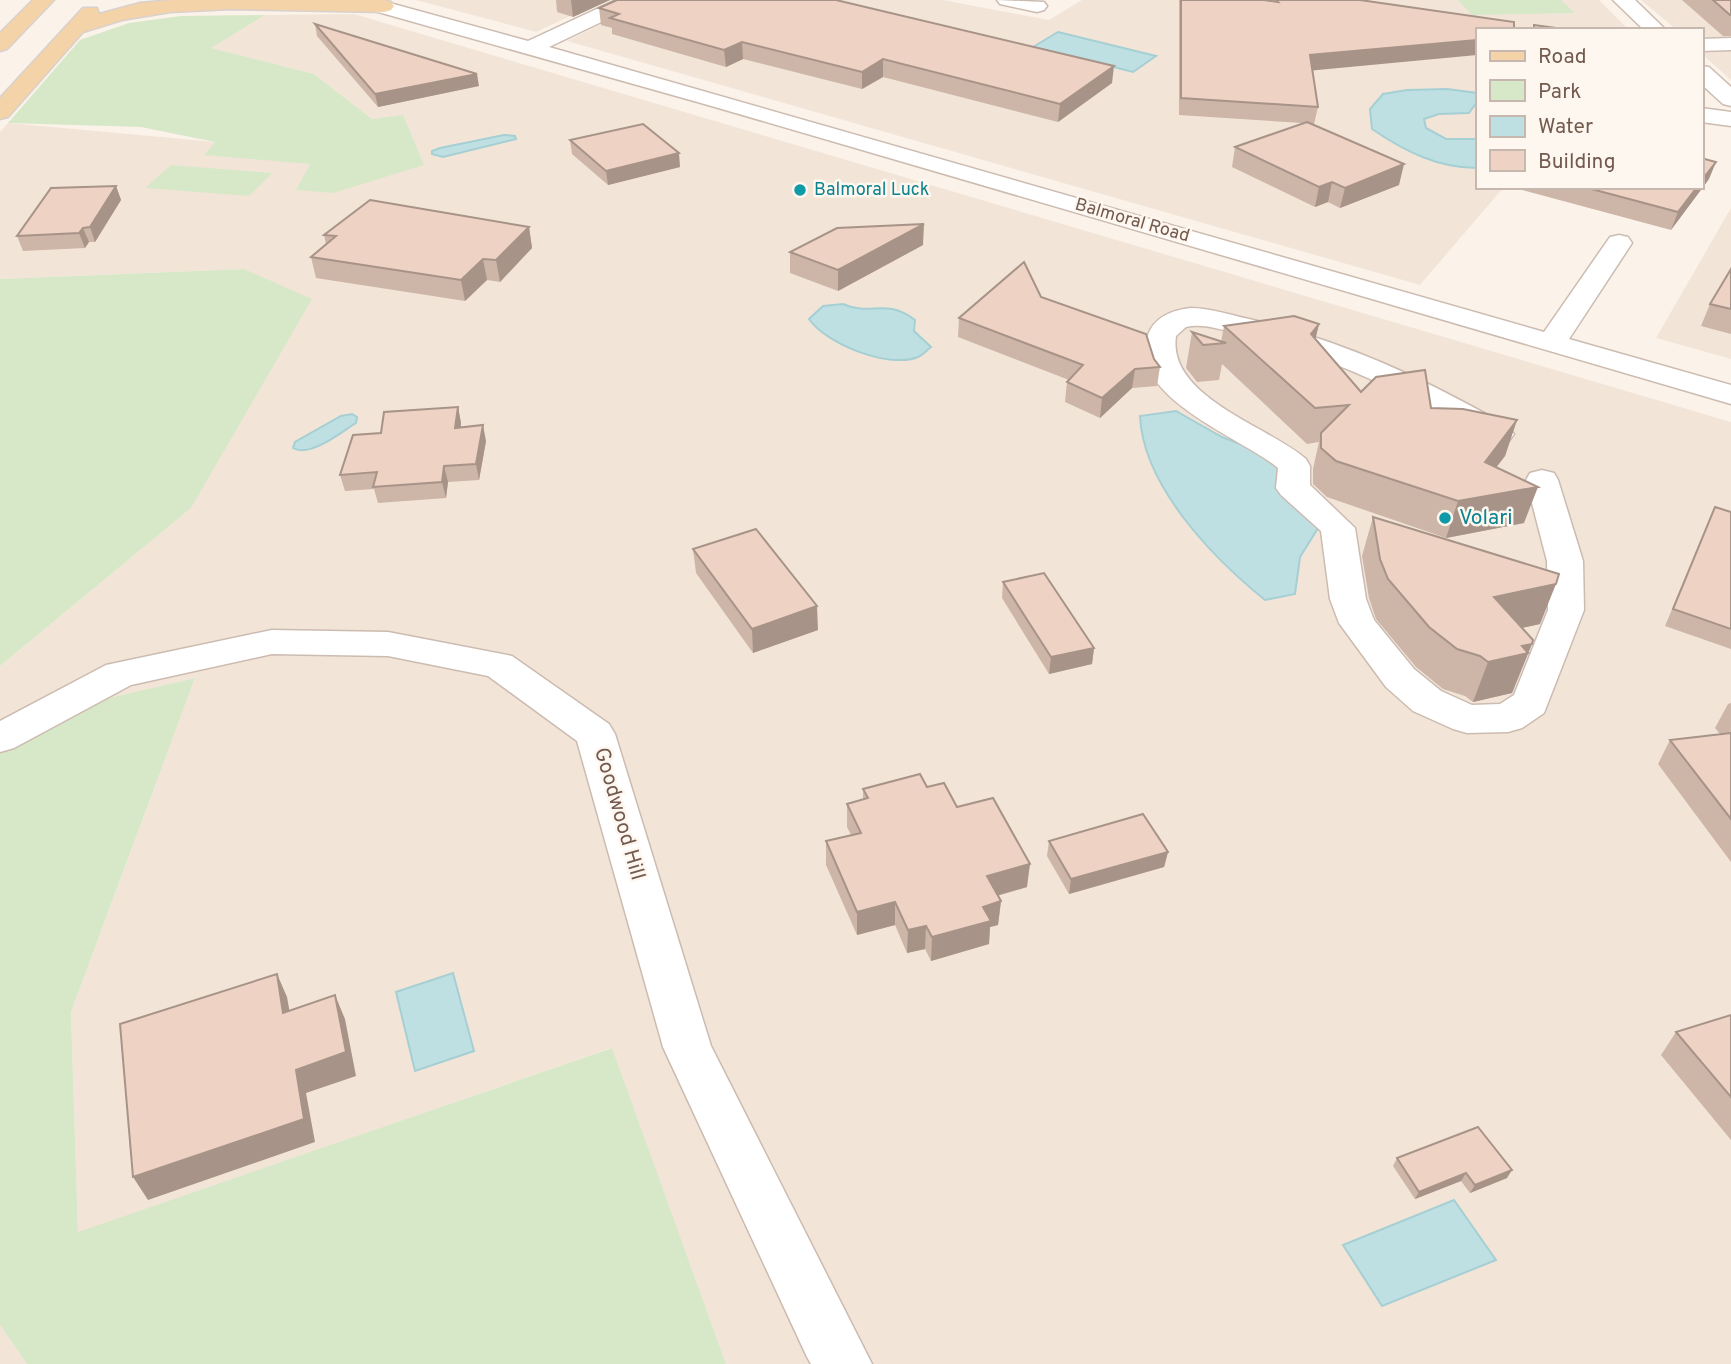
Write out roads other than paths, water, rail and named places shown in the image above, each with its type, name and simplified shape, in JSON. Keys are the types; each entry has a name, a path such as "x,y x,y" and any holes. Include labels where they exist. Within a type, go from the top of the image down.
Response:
{"main road":[{"path":"0,45 44,0"},
{"path":"0,112 101,0"},
{"path":"73,29 142,8 180,4 250,1 384,6"}],"street":[{"name":"Balmoral Road","path":"357,0 533,47 1731,396"},
{"path":"533,47 632,0"},
{"path":"1007,0 1037,6"},
{"path":"1623,0 1654,28"},
{"path":"1703,31 1731,31"},
{"path":"1703,45 1731,44"},
{"path":"1703,74 1731,99"},
{"path":"1703,115 1731,119"},
{"path":"1551,343 1619,243"},
{"path":"1498,434 1445,403 1322,348 1300,341 1189,316 1168,324 1160,338 1158,349 1171,379 1191,397 1286,458 1294,466 1293,488 1338,528 1348,599 1357,623 1400,678 1427,701 1467,719 1508,718 1531,703 1566,610 1565,561 1542,480"},
{"name":"Goodwood Hill","path":"0,738 120,674 272,642 388,645 499,665 595,734 687,1047 827,1337 843,1364"}],"water":[{"path":"1058,32 1156,56 1133,72 1033,47"},
{"path":"1447,89 1476,93 1476,103 1469,113 1439,114 1424,119 1426,128 1446,139 1476,139 1476,168 1449,165 1422,157 1372,129 1370,109 1383,94 1407,90"},
{"path":"504,135 515,136 516,139 443,157 432,154 432,151 440,148"},
{"path":"843,304 862,309 886,308 904,313 915,320 914,331 931,347 920,356 906,360 875,357 829,337 809,319 823,306"},
{"path":"1176,411 1222,437 1281,460 1325,517 1300,557 1295,594 1265,600 1203,542 1167,494 1153,468 1144,442 1140,416"},
{"path":"352,414 357,417 356,423 325,443 308,450 293,448 295,442 341,416"},
{"path":"453,973 474,1051 415,1071 396,992"},
{"path":"1454,1200 1496,1260 1382,1306 1343,1245"}],"place":[{"name":"Balmoral Luck","path":"800,190"},
{"name":"Volari","path":"1445,518"}]}
